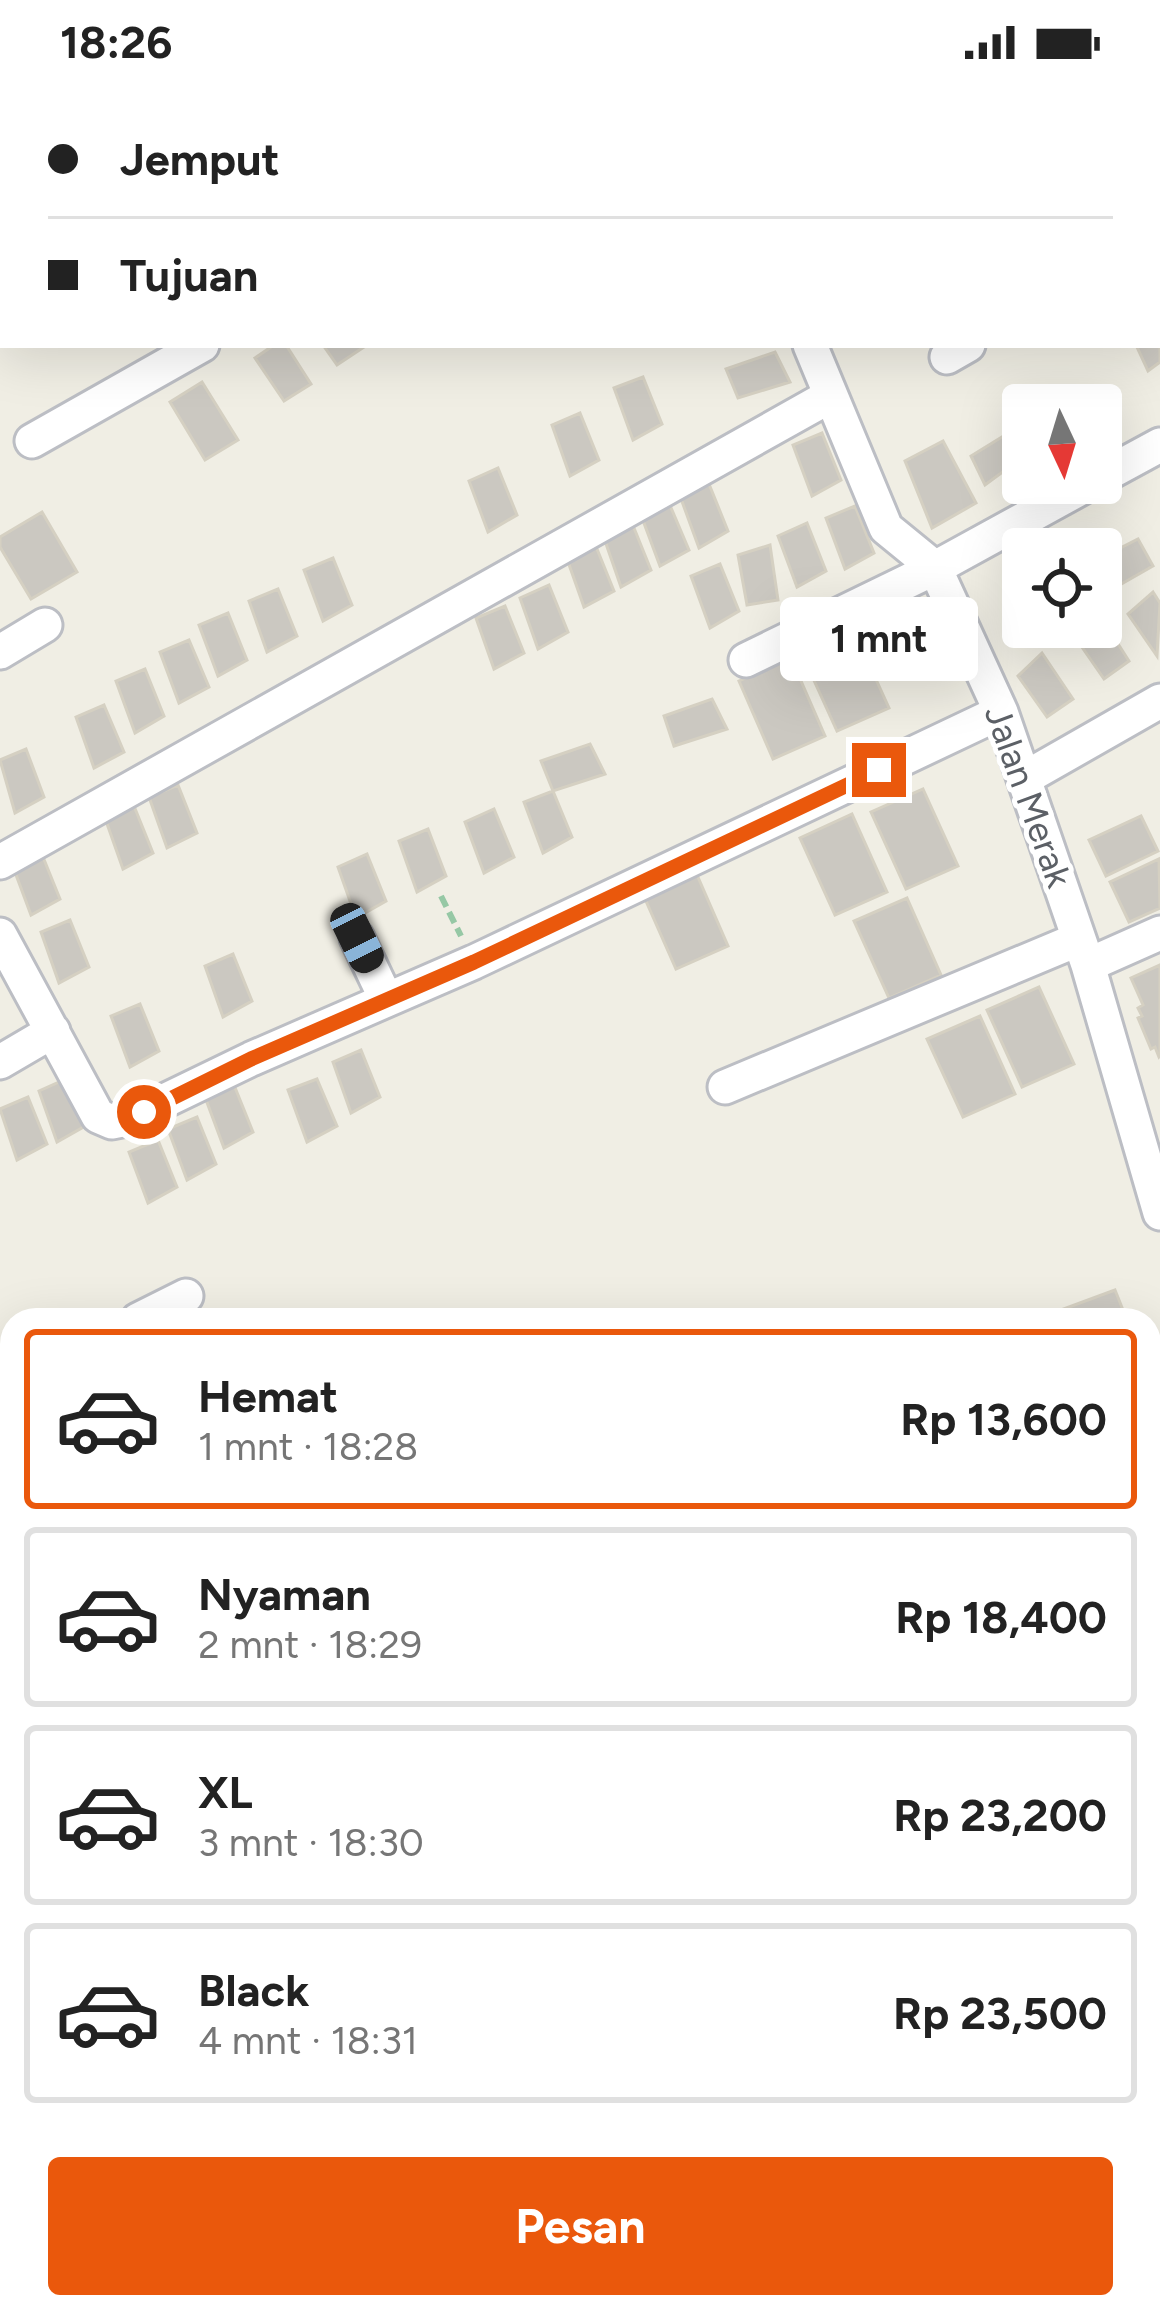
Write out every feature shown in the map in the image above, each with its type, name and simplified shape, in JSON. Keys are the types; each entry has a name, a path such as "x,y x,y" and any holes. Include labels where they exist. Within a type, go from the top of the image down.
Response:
{"street":[{"path":"32,441 197,348"},
{"name":"Jalan Merak","path":"811,348 886,528 934,568 1001,712 1151,1149 1160,1213"},
{"path":"0,862 830,396"},
{"path":"1122,466 1160,445"},
{"path":"746,660 1051,504"},
{"path":"0,652 45,625"},
{"path":"1025,778 1160,700"},
{"path":"0,935 91,1106 98,1116 112,1122 127,1119 474,962 1001,712"},
{"path":"725,1087 1083,952 1160,933"},
{"path":"357,938 386,999"},
{"path":"0,1062 53,1031"},
{"path":"162,1308 186,1296"}],"building":[{"path":"270,348 288,348 311,384 284,401 255,358"},
{"path":"325,348 362,348 337,365"},
{"path":"1137,348 1160,348 1160,362 1148,371"},
{"path":"775,352 790,382 738,398 726,369"},
{"path":"643,377 662,424 633,440 614,388"},
{"path":"202,382 238,440 205,460 170,402"},
{"path":"580,413 599,460 570,476 552,425"},
{"path":"822,433 841,480 812,496 793,445"},
{"path":"1002,437 1002,472 985,485 971,456"},
{"path":"943,441 976,503 932,528 905,461"},
{"path":"498,468 517,515 488,532 469,481"},
{"path":"709,484 728,531 699,548 680,496"},
{"path":"669,503 689,550 660,566 641,515"},
{"path":"855,506 874,553 845,569 826,518"},
{"path":"42,512 77,572 31,599 0,547 0,537"},
{"path":"632,523 651,570 621,587 603,535"},
{"path":"807,523 826,571 797,587 778,536"},
{"path":"1138,539 1153,566 1122,584 1122,547"},
{"path":"595,544 614,591 584,607 566,556"},
{"path":"770,545 778,600 747,605 738,555"},
{"path":"333,558 352,605 323,621 304,570"},
{"path":"720,564 739,611 710,628 691,576"},
{"path":"549,585 568,632 538,649 520,598"},
{"path":"278,589 297,636 267,652 249,601"},
{"path":"1153,592 1160,603 1157,656 1128,614"},
{"path":"505,606 524,653 494,669 476,618"},
{"path":"911,606 940,651 915,670 886,628"},
{"path":"228,613 247,660 218,676 199,625"},
{"path":"854,631 889,708 837,731 802,654"},
{"path":"189,640 209,687 179,703 160,652"},
{"path":"1083,648 1121,648 1129,661 1104,679"},
{"path":"1042,653 1073,699 1047,717 1018,676"},
{"path":"791,658 825,736 773,759 739,681"},
{"path":"145,669 164,716 135,733 116,681"},
{"path":"712,699 727,729 674,746 664,716"},
{"path":"104,705 124,752 94,768 76,717"},
{"path":"590,744 605,774 553,791 541,761"},
{"path":"26,749 44,797 15,813 0,760"},
{"path":"178,785 197,833 167,848 149,797"},
{"path":"923,789 958,866 906,889 871,812"},
{"path":"553,791 572,837 543,853 524,802"},
{"path":"134,806 153,853 123,869 105,818"},
{"path":"494,809 514,857 484,873 465,822"},
{"path":"852,814 887,892 835,915 800,838"},
{"path":"1141,816 1158,851 1106,876 1089,840"},
{"path":"428,829 446,876 417,892 399,841"},
{"path":"41,852 60,899 31,915 12,864"},
{"path":"367,854 386,901 356,918 338,867"},
{"path":"1159,859 1160,908 1129,922 1110,882"},
{"path":"694,868 728,946 676,969 642,892"},
{"path":"907,898 941,975 889,998 854,921"},
{"path":"70,920 89,967 59,983 41,932"},
{"path":"233,954 252,1001 223,1017 205,966"},
{"path":"1160,965 1159,1057 1138,1018 1143,1005 1131,978"},
{"path":"1039,987 1074,1064 1022,1087 987,1010"},
{"path":"140,1004 159,1051 130,1067 111,1016"},
{"path":"980,1016 1015,1094 963,1117 927,1039"},
{"path":"361,1050 380,1097 351,1113 333,1062"},
{"path":"68,1078 87,1125 57,1142 39,1091"},
{"path":"317,1079 337,1126 307,1142 288,1090"},
{"path":"234,1085 253,1132 224,1148 205,1097"},
{"path":"28,1097 47,1144 17,1160 0,1109"},
{"path":"197,1117 216,1164 187,1180 168,1129"},
{"path":"158,1140 177,1187 148,1203 129,1152"},
{"path":"1115,1290 1122,1308 1066,1308"}],"route":[{"path":"144,1112 879,770"}]}
